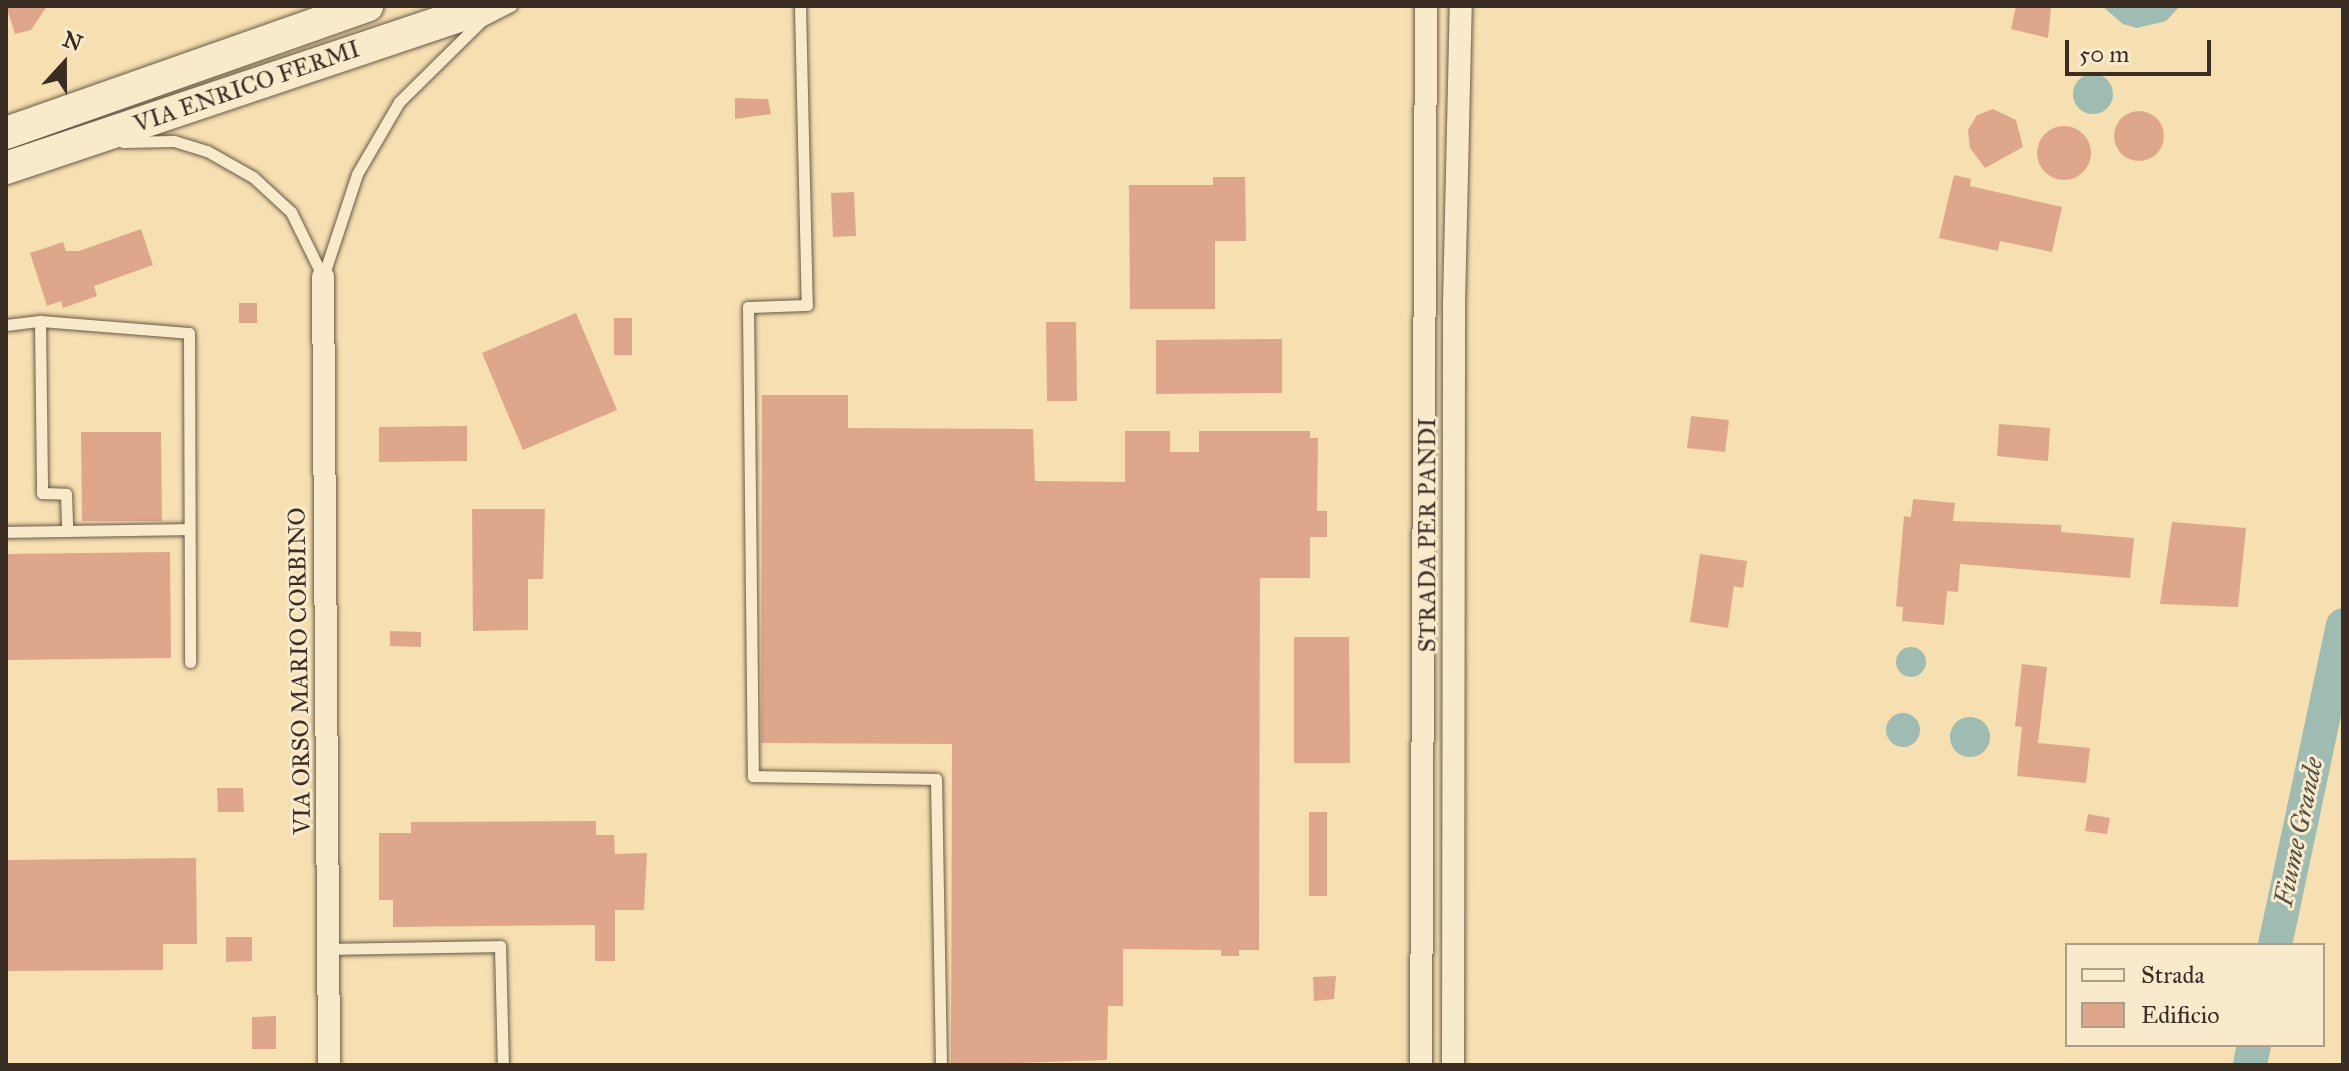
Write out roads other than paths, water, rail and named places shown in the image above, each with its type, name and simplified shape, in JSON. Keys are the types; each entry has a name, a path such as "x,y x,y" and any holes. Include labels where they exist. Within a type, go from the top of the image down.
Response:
{"street":[{"name":"VIA ENRICO FERMI","path":"6,133 367,6"},
{"name":"VIA ENRICO FERMI","path":"6,168 489,6"},
{"name":"STRADA PER PANDI","path":"1421,1065 1426,6"},
{"name":"STRADA PER PANDI","path":"1453,1065 1454,304 1461,6"},
{"name":"VIA ORSO MARIO CORBINO","path":"323,277 329,1065"}],"lane":[{"path":"323,277 357,174 399,102 481,21 511,6"},
{"path":"800,6 807,305 748,307 753,776 936,779 941,1065"},
{"path":"59,150 174,141 207,151 253,177 291,212 323,277"},
{"path":"6,325 40,321 189,333 190,662"},
{"path":"40,321 42,493 66,494 67,530"},
{"path":"6,532 189,529"},
{"path":"328,949 500,946 503,1065"}],"water":[{"path":"2102,6 2180,6 2166,21 2137,28 2123,24"},
{"path":"2093,74 2107,80 2113,94 2107,108 2093,114 2079,108 2073,94 2079,80"},
{"path":"1911,647 1922,651 1926,662 1922,673 1911,677 1900,673 1896,662 1900,651"},
{"path":"1903,713 1915,718 1920,730 1915,742 1903,747 1891,742 1886,730 1891,718"},
{"path":"1970,717 1984,723 1990,737 1984,751 1970,757 1956,751 1950,737 1956,723"}],"waterway":[{"name":"Fiume Grande","path":"2275,943 2343,625"},
{"name":"Fiume Grande","path":"2250,1065 2254,1047"}]}
